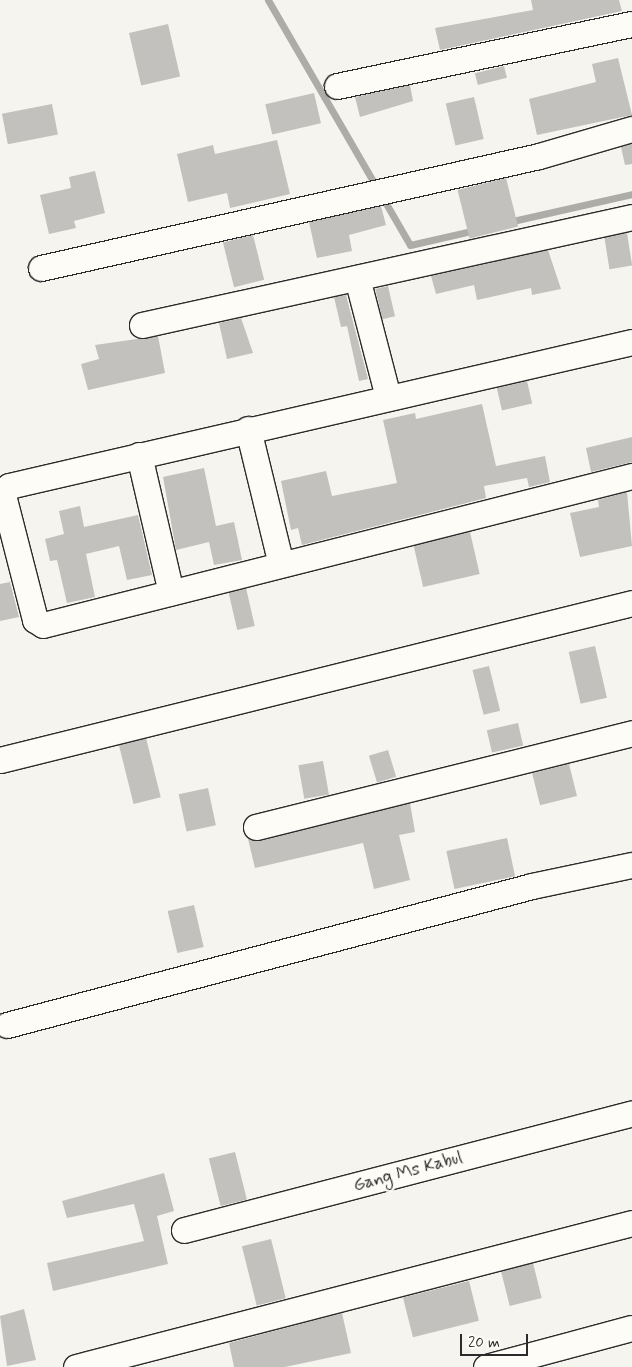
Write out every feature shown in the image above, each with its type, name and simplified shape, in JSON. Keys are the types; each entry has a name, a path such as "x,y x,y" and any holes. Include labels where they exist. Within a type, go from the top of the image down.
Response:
{"street":[{"path":"337,86 632,24"},
{"path":"41,268 539,156 632,129"},
{"path":"142,325 632,217"},
{"path":"357,278 388,397"},
{"path":"632,342 248,428 9,486 3,495 38,623 171,592 632,476"},
{"path":"248,428 281,564"},
{"path":"139,455 171,592"},
{"path":"0,760 632,604"},
{"path":"256,827 632,733"},
{"path":"7,1026 532,886 632,865"},
{"name":"Gang Ms Kabul","path":"184,1230 632,1113"},
{"path":"76,1367 632,1223"},
{"path":"486,1367 632,1328"}],"building":[{"path":"531,0 619,0 622,11 440,50 435,28 533,10"},
{"path":"168,24 180,77 141,86 129,33"},
{"path":"618,58 632,115 537,135 529,99 596,82 592,64"},
{"path":"504,66 507,78 478,85 475,73"},
{"path":"410,85 413,101 360,117 355,97"},
{"path":"314,93 321,123 272,134 265,104"},
{"path":"474,97 484,139 455,145 446,104"},
{"path":"52,104 58,134 8,144 2,114"},
{"path":"277,140 290,194 230,208 227,193 188,202 177,154 213,145 215,154"},
{"path":"632,144 632,164 625,165 621,147"},
{"path":"95,171 105,213 74,221 76,228 49,234 40,195 71,188 69,177"},
{"path":"506,178 518,227 470,239 457,190"},
{"path":"381,206 386,225 349,235 352,251 317,258 309,222"},
{"path":"627,233 632,266 609,269 604,237"},
{"path":"253,235 264,280 234,287 223,242"},
{"path":"548,250 561,289 532,295 531,288 477,300 474,285 436,294 431,276"},
{"path":"388,286 395,316 382,319 375,289"},
{"path":"346,295 368,379 359,381 347,326 341,327 334,297"},
{"path":"241,318 253,353 227,359 219,323"},
{"path":"158,336 165,373 88,390 81,364 99,359 95,345"},
{"path":"527,381 532,403 502,410 497,388"},
{"path":"482,404 496,466 545,456 550,482 529,487 527,478 484,486 486,498 302,545 298,528 291,530 281,481 326,471 332,496 397,483 383,420 415,413 416,419"},
{"path":"632,437 632,462 591,472 586,448"},
{"path":"204,468 216,526 234,522 242,560 214,565 209,542 176,550 163,477"},
{"path":"627,492 632,546 580,557 570,513 599,507 598,500"},
{"path":"80,506 84,527 138,515 152,575 127,580 119,546 86,554 95,597 67,603 57,560 50,561 45,539 64,534 59,511"},
{"path":"470,532 480,574 423,587 413,545"},
{"path":"10,582 19,617 0,621 0,584"},
{"path":"246,588 255,626 237,630 228,592"},
{"path":"595,646 607,698 581,704 569,652"},
{"path":"489,666 500,711 484,715 473,670"},
{"path":"518,723 523,745 492,753 487,730"},
{"path":"146,738 161,797 134,804 119,745"},
{"path":"388,750 396,777 377,783 369,756"},
{"path":"323,761 329,794 304,799 298,765"},
{"path":"569,764 577,796 540,805 532,773"},
{"path":"208,788 216,825 187,831 179,794"},
{"path":"410,803 415,832 399,835 410,880 374,889 363,843 255,868 248,839 259,841"},
{"path":"507,838 515,876 454,889 446,851"},
{"path":"194,905 204,947 177,953 168,911"},
{"path":"235,1152 247,1200 221,1206 209,1159"},
{"path":"164,1173 174,1211 157,1216 168,1264 53,1291 47,1263 144,1241 134,1204 67,1218 62,1201"},
{"path":"271,1239 286,1298 257,1305 242,1246"},
{"path":"533,1263 542,1298 510,1306 501,1271"},
{"path":"469,1281 479,1321 413,1337 403,1297"},
{"path":"24,1309 36,1360 7,1366 0,1316"},
{"path":"342,1313 351,1353 285,1367 234,1367 229,1343"}],"waterway":[{"path":"268,0 410,245 476,230"},
{"path":"508,222 632,194"}]}
